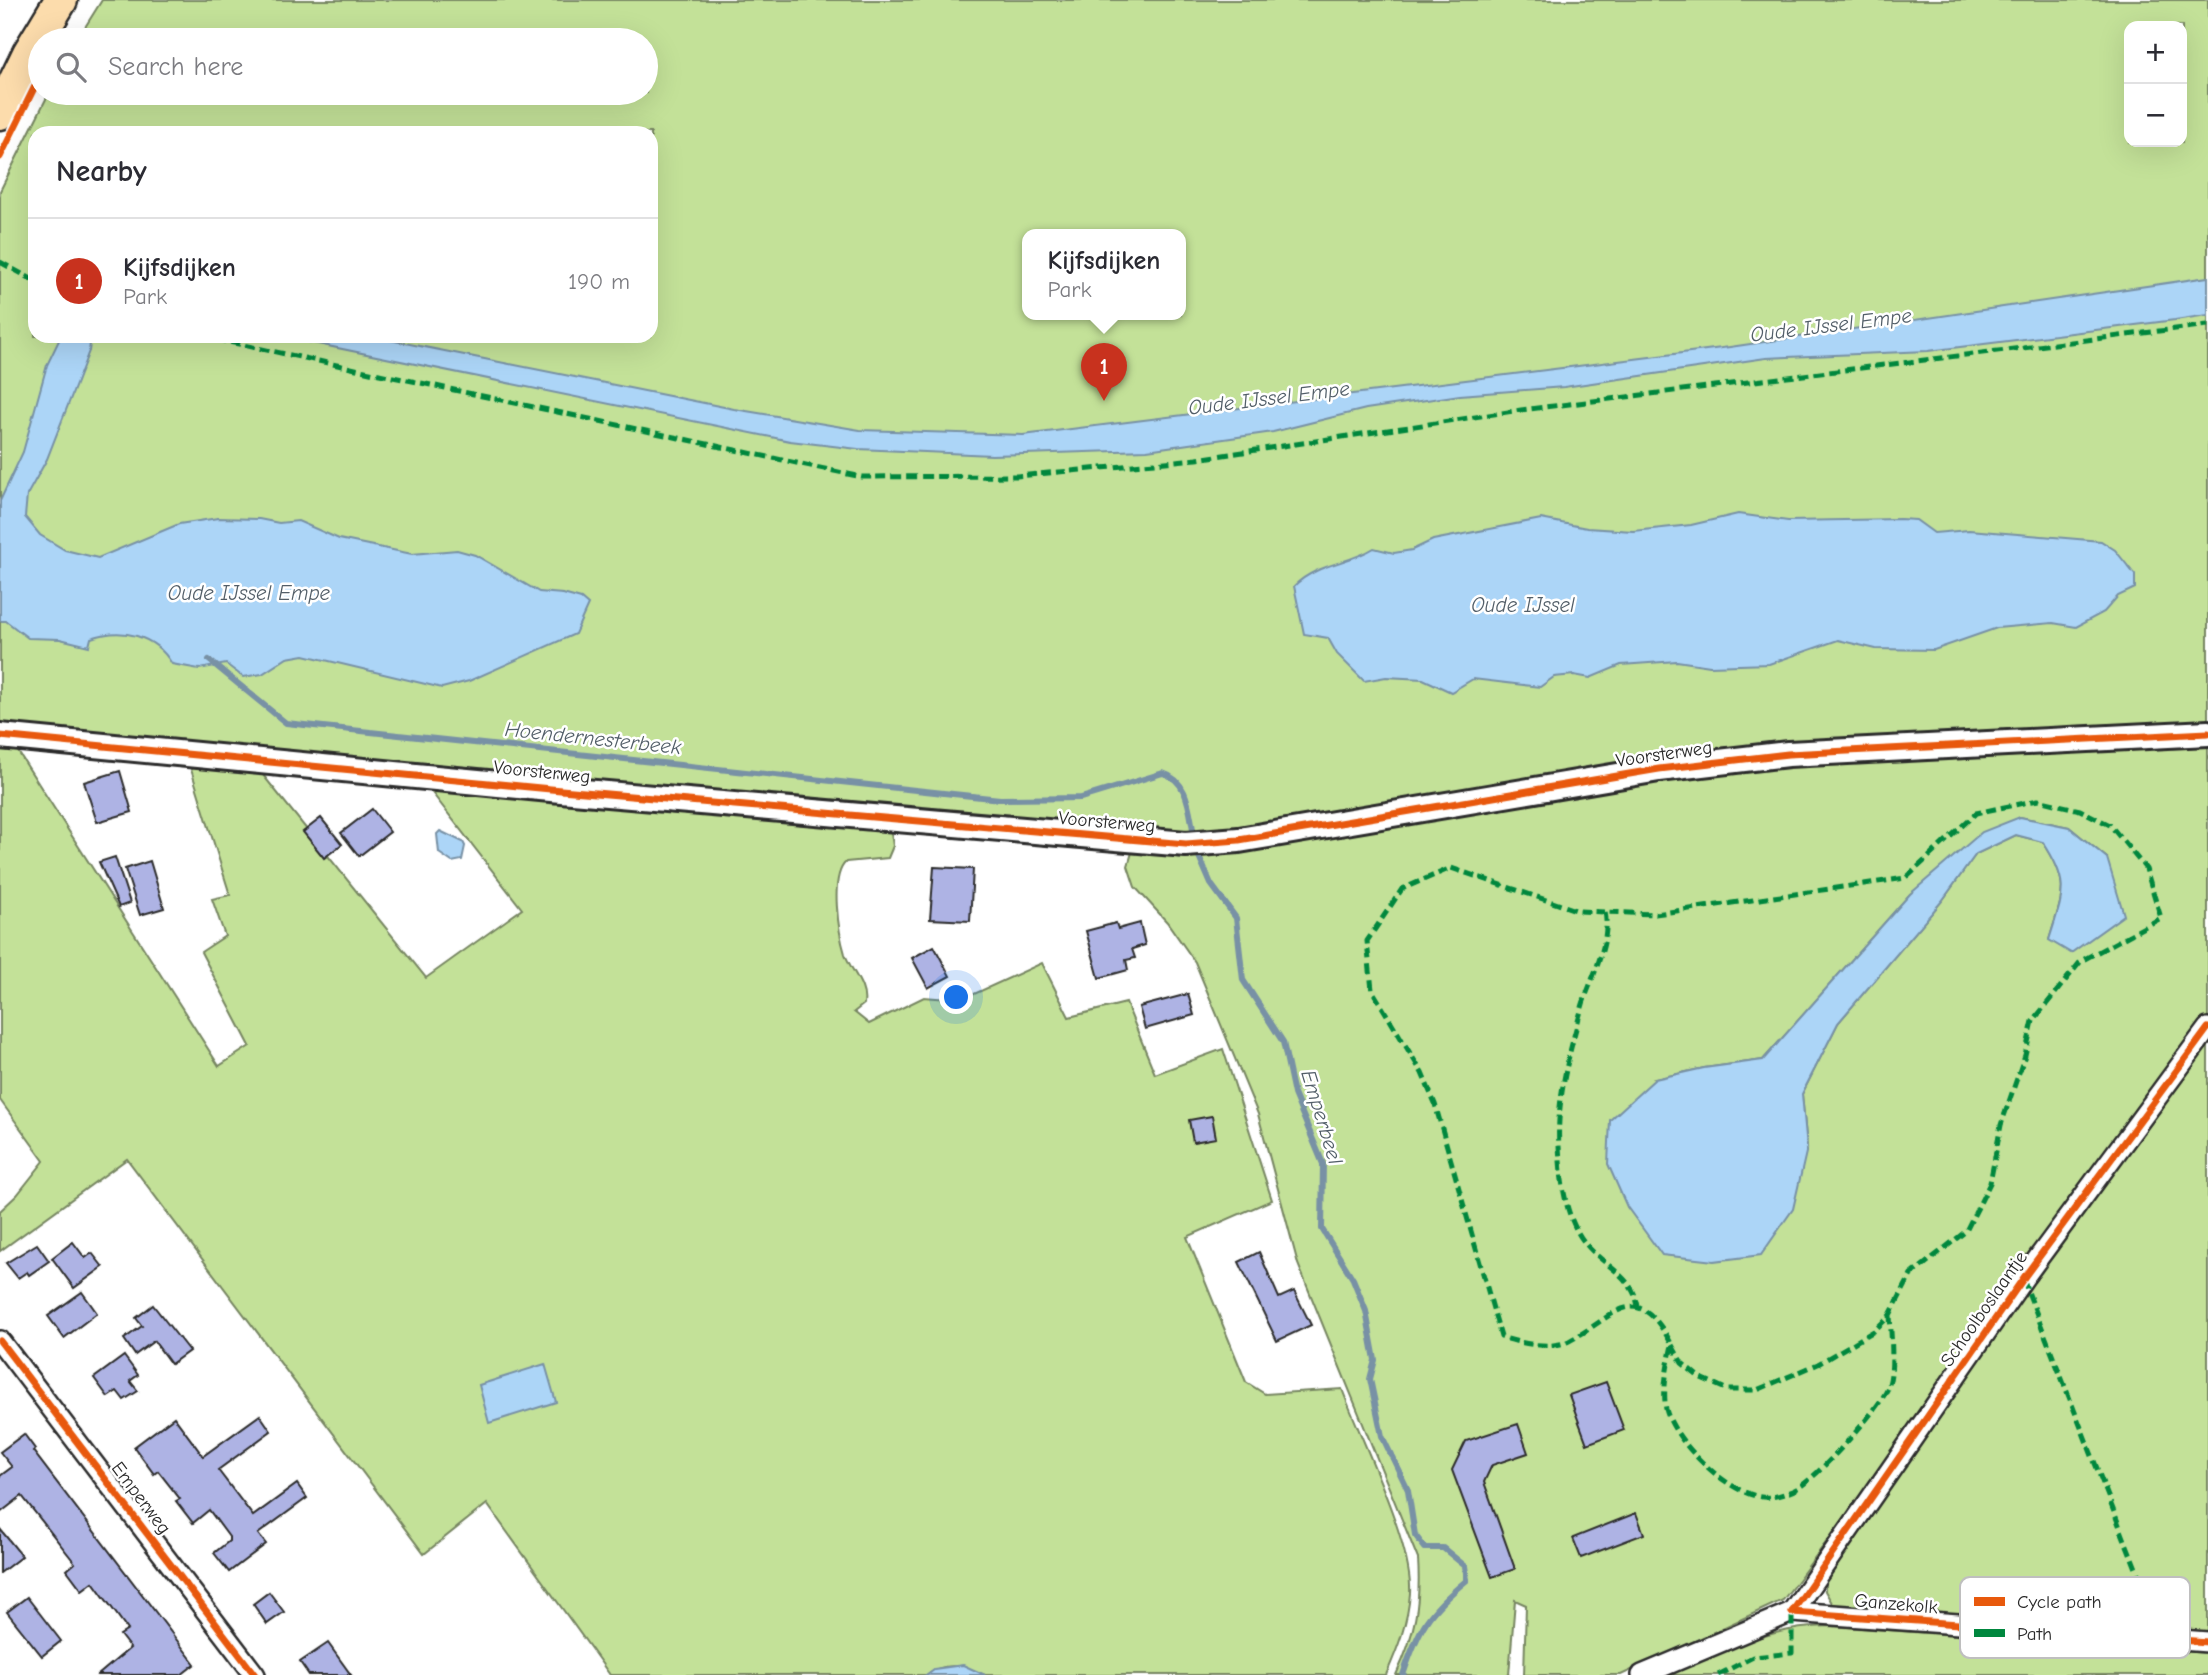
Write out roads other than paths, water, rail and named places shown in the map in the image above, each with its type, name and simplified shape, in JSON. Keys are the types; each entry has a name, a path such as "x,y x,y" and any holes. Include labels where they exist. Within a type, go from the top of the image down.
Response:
{"main road":[{"path":"44,28 61,0"},
{"path":"0,113 28,55"}],"street":[{"name":"Voorsterweg","path":"0,736 561,790 1186,844 1239,840 1659,769 1788,754 1881,747 2208,733"},
{"name":"Schoolboslaantje","path":"1792,1612 2025,1276 2208,1028"},
{"name":"Emperweg","path":"0,1341 255,1675"},
{"name":"Ganzekolk","path":"1642,1675 1792,1612 1960,1624"},
{"name":"Ganzekolk","path":"2190,1641 2208,1642"}],"water":[{"path":"2208,277 2208,315 1928,351 1766,358 1564,387 1460,395 1366,409 1273,432 1147,450 992,455 858,449 790,441 313,343 405,343 734,409 860,430 1023,435 1730,347"},
{"name":"Oude IJssel Empe","path":"58,343 90,343 47,459 27,495 25,517 40,535 65,550 98,558 179,524 218,518 259,519 279,523 298,521 339,539 412,554 457,550 475,555 539,592 581,599 588,605 575,634 469,681 442,688 304,655 287,658 262,674 243,677 226,664 199,669 172,664 157,646 137,636 126,634 114,633 91,638 89,646 60,639 28,638 6,621 0,621 0,501 23,452 47,365"},
{"name":"Oude IJssel","path":"1738,514 1788,521 1916,520 1934,533 1969,530 2101,541 2115,550 2135,575 2135,588 2118,596 2104,612 2076,627 2053,623 1997,628 1934,650 1876,649 1838,640 1769,664 1710,666 1677,661 1621,665 1590,678 1574,675 1554,677 1540,687 1473,679 1451,692 1423,679 1386,677 1364,681 1337,654 1328,638 1304,634 1294,586 1323,568 1374,548 1394,553 1412,550 1433,540 1541,519 1587,528 1633,531 1691,525"},
{"path":"2020,817 2069,827 2107,858 2124,915 2071,953 2049,940 2062,890 2058,869 2043,842 2016,835 1976,854 1942,901 1838,1023 1802,1094 1807,1148 1793,1209 1761,1255 1714,1261 1662,1255 1627,1207 1608,1164 1610,1120 1655,1079 1704,1068 1763,1060 1910,894 1982,832"},
{"path":"440,831 463,842 465,846 462,860 452,862 439,853 437,834"},
{"path":"545,1364 556,1402 489,1423 479,1385"},
{"path":"963,1665 985,1675 926,1675 934,1669"}],"waterway":[{"name":"Hoendernesterbeek","path":"209,660 286,723 1000,799 1081,798 1163,773 1172,777 1183,790 1194,834"},
{"name":"Emperbeel","path":"1198,854 1211,884 1236,918 1243,980 1283,1042 1294,1094 1323,1164 1322,1229 1353,1279 1366,1311 1375,1360 1370,1379 1382,1436 1408,1490 1415,1535 1425,1548 1443,1548 1465,1566 1467,1580 1426,1622 1414,1644 1403,1675"}],"place":[{"name":"Kijfsdijken","path":"1104,401"}]}
